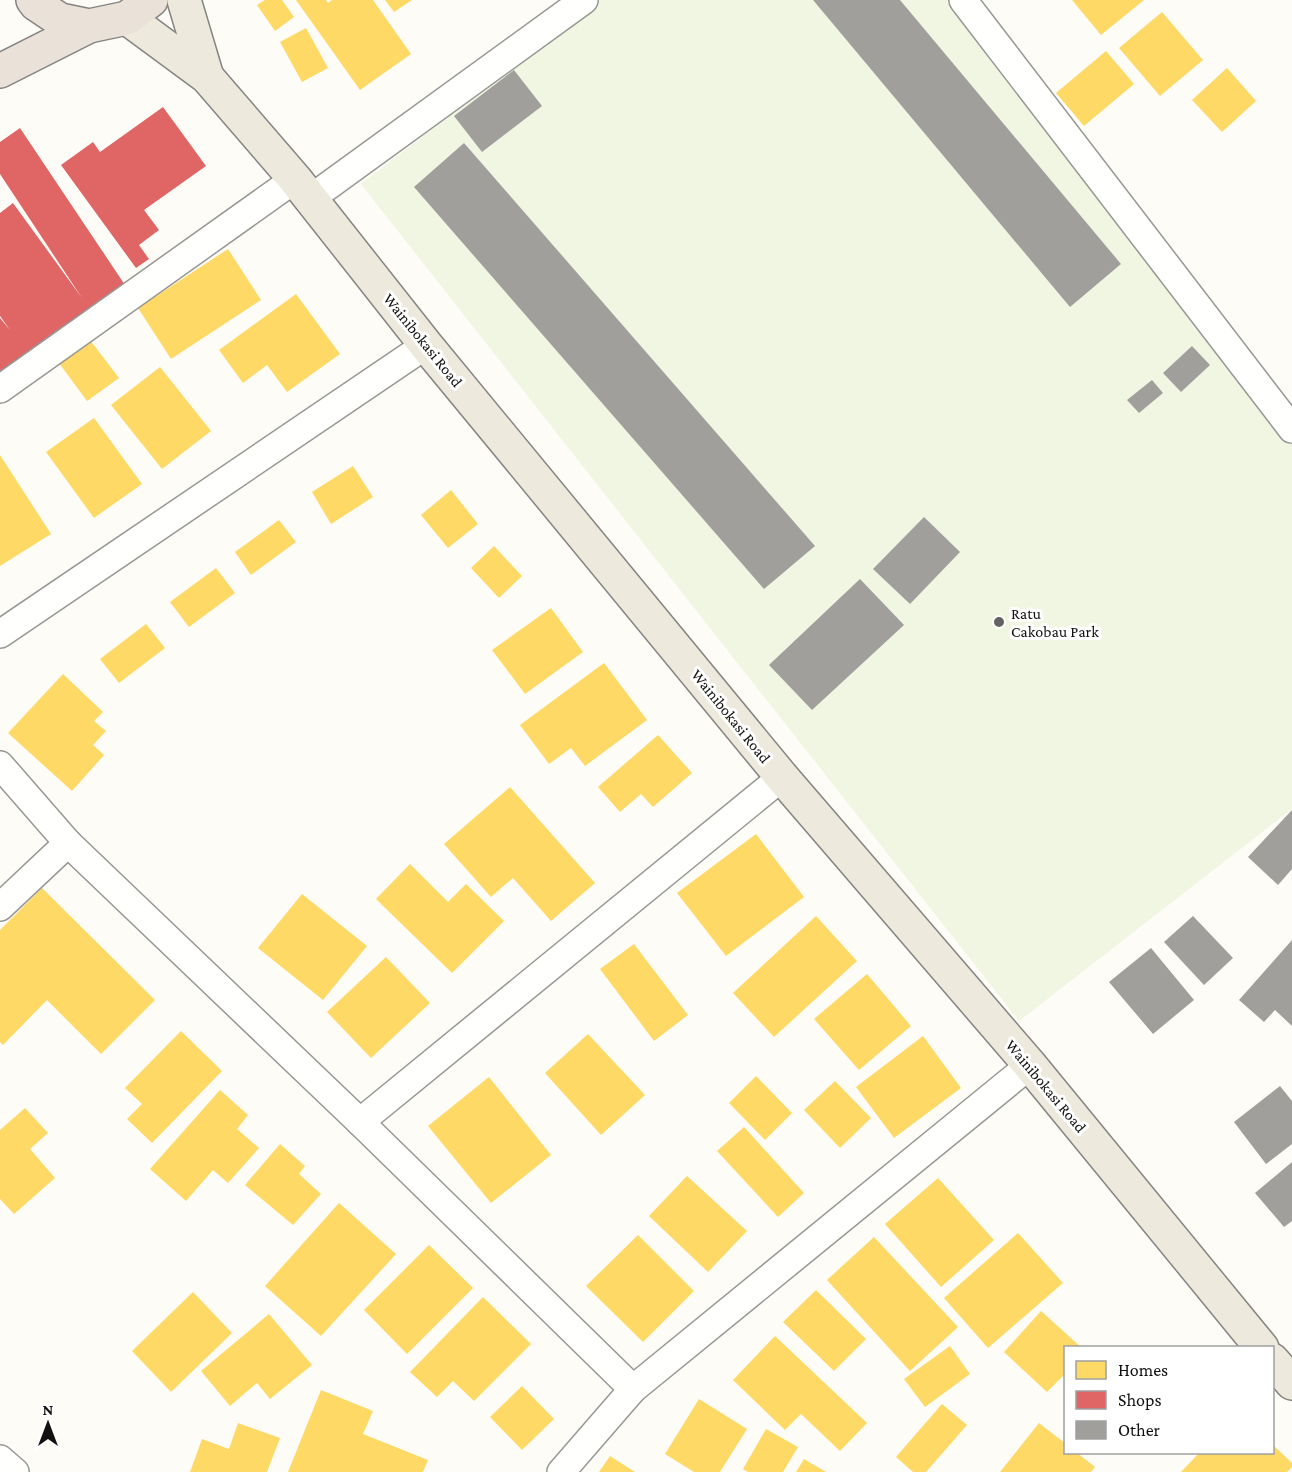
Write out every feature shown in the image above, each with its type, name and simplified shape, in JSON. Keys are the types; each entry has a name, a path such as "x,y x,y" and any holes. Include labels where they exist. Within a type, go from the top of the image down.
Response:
{"highway":[{"path":"33,0 60,20 89,26"},
{"path":"0,71 89,26 139,9"}],"main road":[{"name":"Wainibokasi Road","path":"184,0 207,77"},
{"name":"Wainibokasi Road","path":"139,9 207,77 303,189 426,345 782,777 1030,1065 1261,1346"},
{"path":"1274,1362 1292,1383"}],"street":[{"path":"0,389 584,0"},
{"path":"963,0 1292,429"},
{"path":"0,634 426,345"},
{"path":"0,765 68,843 360,1122 633,1389"},
{"path":"360,1122 782,777"},
{"path":"0,907 68,843"},
{"path":"561,1472 633,1389 1030,1065"},
{"path":"0,1459 15,1472"}],"green space":[{"name":"Ratu Cakobau Park","path":"599,0 950,0 1292,435 1292,809 1019,1021 361,184"}],"building: Homes":[{"path":"265,0 282,0 294,17 275,31 257,5"},
{"path":"296,0 326,0 328,3 332,0 373,0 411,54 360,90"},
{"path":"385,0 412,0 394,12"},
{"path":"1072,0 1144,0 1101,35"},
{"path":"1162,12 1203,60 1160,96 1119,48"},
{"path":"306,28 328,68 302,82 280,42"},
{"path":"1106,51 1134,84 1084,126 1056,93"},
{"path":"1227,68 1256,101 1222,132 1192,100"},
{"path":"228,249 261,300 171,359 138,308"},
{"path":"296,294 340,354 287,392 267,365 243,383 219,350"},
{"path":"90,340 119,378 87,401 59,363"},
{"path":"160,367 211,431 162,469 111,405"},
{"path":"94,418 142,484 94,518 46,452"},
{"path":"0,455 51,534 0,566"},
{"path":"353,466 373,497 331,524 312,492"},
{"path":"451,490 478,524 448,548 421,515"},
{"path":"279,520 296,542 251,575 235,552"},
{"path":"494,546 522,576 499,598 471,568"},
{"path":"216,568 235,593 189,627 170,602"},
{"path":"551,608 583,652 525,694 492,650"},
{"path":"146,624 165,648 119,683 100,659"},
{"path":"604,663 647,720 585,766 571,748 549,764 520,725"},
{"path":"63,674 103,712 94,721 106,731 93,745 104,755 72,791 8,733"},
{"path":"658,735 692,773 653,807 641,794 620,812 598,787"},
{"path":"510,787 595,883 551,921 513,878 491,897 444,844"},
{"path":"756,834 804,897 726,956 677,893"},
{"path":"410,864 448,902 466,884 504,921 452,973 376,899"},
{"path":"42,888 155,1000 101,1054 47,1000 3,1045 0,1042 0,930"},
{"path":"302,894 367,946 323,1000 258,948"},
{"path":"816,916 857,961 774,1037 733,993"},
{"path":"634,944 688,1015 654,1041 600,969"},
{"path":"386,957 430,1003 371,1058 327,1012"},
{"path":"867,974 911,1026 859,1070 814,1019"},
{"path":"181,1031 222,1071 152,1143 127,1119 142,1104 125,1088"},
{"path":"588,1034 645,1095 601,1135 545,1073"},
{"path":"923,1036 961,1088 894,1138 856,1087"},
{"path":"756,1076 792,1113 765,1140 729,1103"},
{"path":"489,1077 551,1155 491,1203 428,1126"},
{"path":"835,1081 871,1118 840,1148 804,1110"},
{"path":"220,1090 248,1115 237,1129 259,1148 228,1183 213,1170 186,1201 150,1169"},
{"path":"25,1108 48,1133 30,1149 55,1178 14,1214 0,1199 0,1130"},
{"path":"744,1127 804,1193 778,1217 717,1151"},
{"path":"280,1144 305,1166 299,1174 321,1194 293,1225 245,1185"},
{"path":"687,1176 747,1231 708,1272 649,1216"},
{"path":"938,1178 994,1240 941,1287 885,1224"},
{"path":"339,1203 396,1254 321,1336 265,1286"},
{"path":"1018,1233 1063,1283 988,1348 944,1298"},
{"path":"638,1235 694,1291 643,1342 586,1286"},
{"path":"874,1237 958,1327 910,1371 827,1280"},
{"path":"429,1245 473,1288 407,1354 364,1310"},
{"path":"816,1290 866,1339 834,1371 783,1322"},
{"path":"193,1292 232,1333 171,1392 132,1351"},
{"path":"483,1297 531,1344 474,1401 453,1381 437,1397 410,1372"},
{"path":"1041,1311 1080,1346 1064,1346 1064,1375 1047,1392 1004,1352"},
{"path":"269,1314 312,1365 270,1399 257,1383 230,1406 201,1371"},
{"path":"775,1336 867,1423 840,1451 801,1414 785,1430 733,1380"},
{"path":"950,1346 970,1374 925,1407 904,1379"},
{"path":"522,1386 554,1419 522,1450 490,1417"},
{"path":"321,1390 373,1411 363,1434 428,1460 423,1472 288,1472"},
{"path":"699,1399 747,1429 720,1472 694,1472 665,1454"},
{"path":"942,1404 967,1425 926,1472 913,1472 896,1457"},
{"path":"238,1423 280,1438 267,1472 190,1472 202,1439 229,1449"},
{"path":"1039,1423 1064,1442 1064,1454 1079,1454 1095,1467 1091,1472 1000,1472"},
{"path":"766,1429 798,1447 783,1472 748,1472 743,1469"},
{"path":"1274,1446 1292,1463 1292,1467 1287,1472 1181,1472 1198,1454 1274,1454"},
{"path":"610,1456 635,1472 599,1472"},
{"path":"804,1459 826,1472 796,1472"}],"building: Shops":[{"path":"163,107 206,166 144,210 159,230 139,245 149,259 136,268 61,165 93,142 100,152"},
{"path":"20,128 127,288 0,377 0,318 10,330 0,316 0,213 13,203 82,298 0,174 0,142"}],"building: Other":[{"path":"813,0 900,0 1121,264 1070,307"},
{"path":"514,70 542,106 482,152 454,116"},
{"path":"464,143 815,546 764,589 414,187"},
{"path":"1192,346 1210,365 1181,392 1163,373"},
{"path":"1152,380 1163,393 1139,413 1127,400"},
{"path":"924,517 960,552 910,604 873,569"},
{"path":"860,579 904,625 812,710 769,665"},
{"path":"1292,810 1292,869 1278,885 1248,857"},
{"path":"1193,916 1233,958 1204,985 1164,942"},
{"path":"1292,940 1292,1026 1275,1010 1264,1022 1239,1000"},
{"path":"1151,948 1194,1000 1153,1034 1109,982"},
{"path":"1280,1086 1292,1101 1292,1144 1266,1164 1234,1122"},
{"path":"1292,1162 1292,1221 1284,1227 1255,1193"}],"place":[{"name":"Ratu Cakobau Park","path":"999,622"}]}
